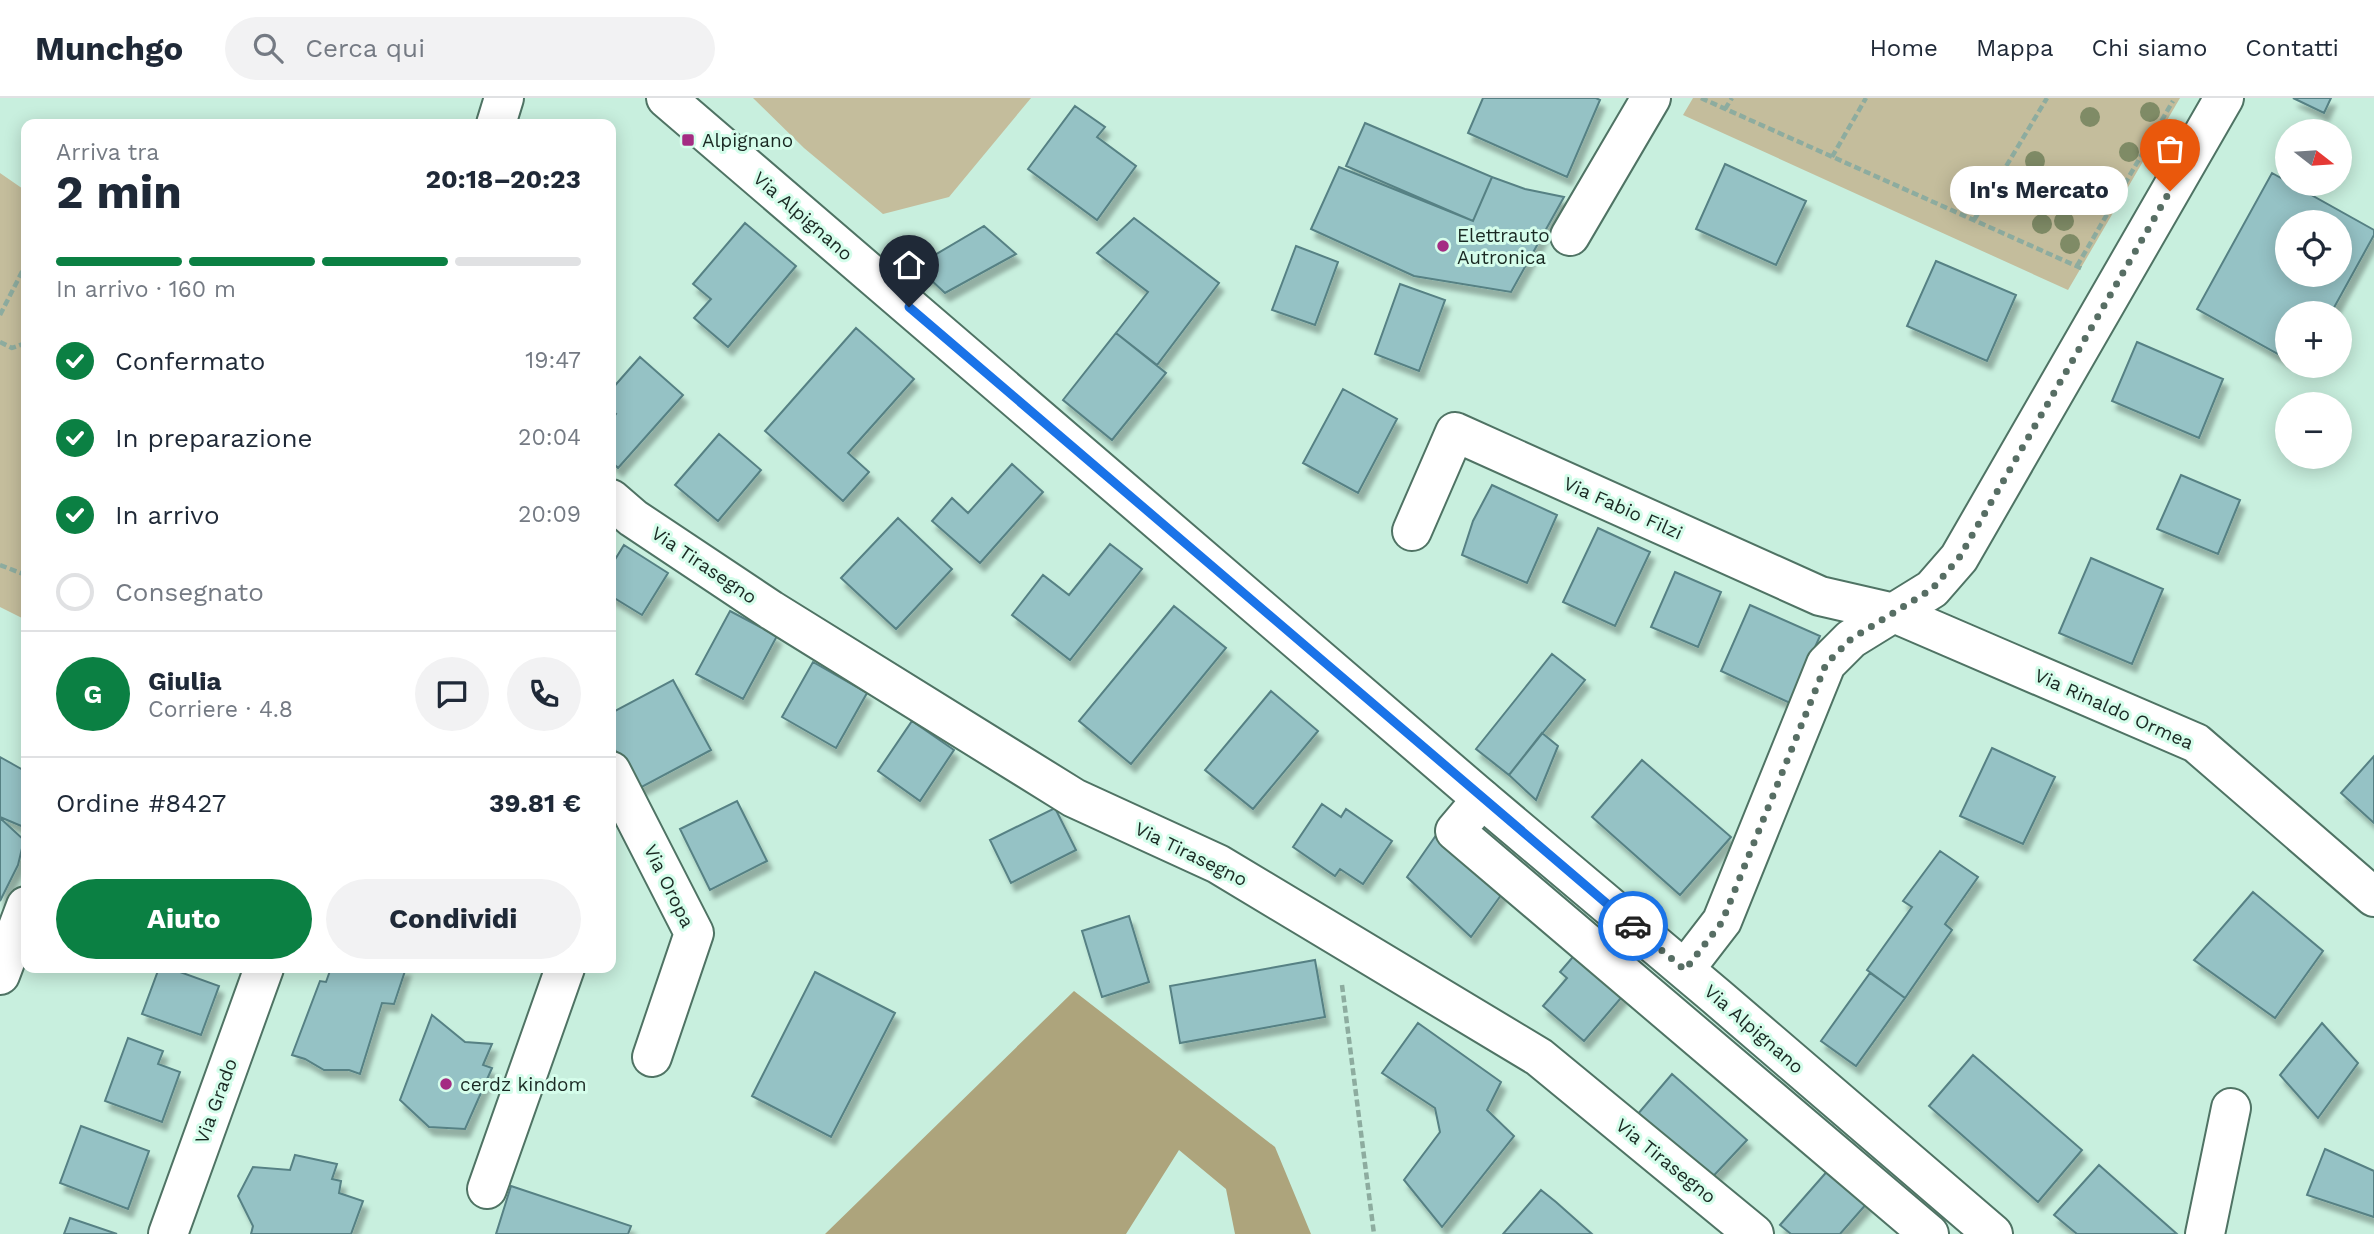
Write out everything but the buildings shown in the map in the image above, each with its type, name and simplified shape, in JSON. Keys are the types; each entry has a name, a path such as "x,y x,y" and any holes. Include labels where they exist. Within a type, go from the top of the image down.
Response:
{"street":[{"path":"498,119 504,98"},
{"name":"Via Alpignano","path":"666,98 1993,1234"},
{"path":"1570,236 1651,98"},
{"path":"1685,970 1722,922 1826,664 1851,639 1932,589 1959,558 2224,98"},
{"name":"Via Fabio Filzi","path":"1412,531 1455,432 1819,596 1894,613"},
{"name":"Via Tirasegno","path":"616,503 633,518 771,610 1074,799 1218,864 1539,1057 1754,1234"},
{"name":"Via Rinaldo Ormea","path":"1894,613 2196,743 2374,897"},
{"name":"Via Oropa","path":"618,784 694,933 652,1057"},
{"path":"1482,799 1455,831 1929,1234"},
{"path":"0,975 21,919"},
{"name":"Via Grado","path":"168,1234 262,973"},
{"path":"487,1189 563,973"},
{"path":"2205,1234 2231,1108"}],"path":[{"path":"1701,98 2116,284"},
{"path":"1726,109 1732,98"},
{"path":"1832,157 1866,98"},
{"path":"1974,220 2047,98"},
{"path":"2077,266 2175,98"},
{"path":"0,315 21,274"},
{"path":"0,342 12,348 21,345"},
{"path":"0,565 21,573"},
{"path":"1335,934 1374,1234"}],"shaded area":[{"path":"753,98 1031,98 949,197 883,214 804,148"},
{"path":"1693,98 2180,98 2068,290 1683,115"},
{"path":"0,173 21,188 21,618 0,607"},
{"path":"1074,991 1275,1147 1311,1234 1235,1234 1226,1189 1179,1150 1126,1234 825,1234"}],"way so far":[{"path":"1633,926 1685,970 1722,922 1826,664 1851,639 1932,589 1959,558 2170,191"}],"place":[{"name":"Alpignano","path":"688,140"},
{"name":"In's Mercato","path":"2170,191"},
{"name":"Elettrauto Autronica","path":"1443,246"},
{"name":"cerdz kindom","path":"446,1084"}],"route":[{"path":"909,307 1633,926"}]}
